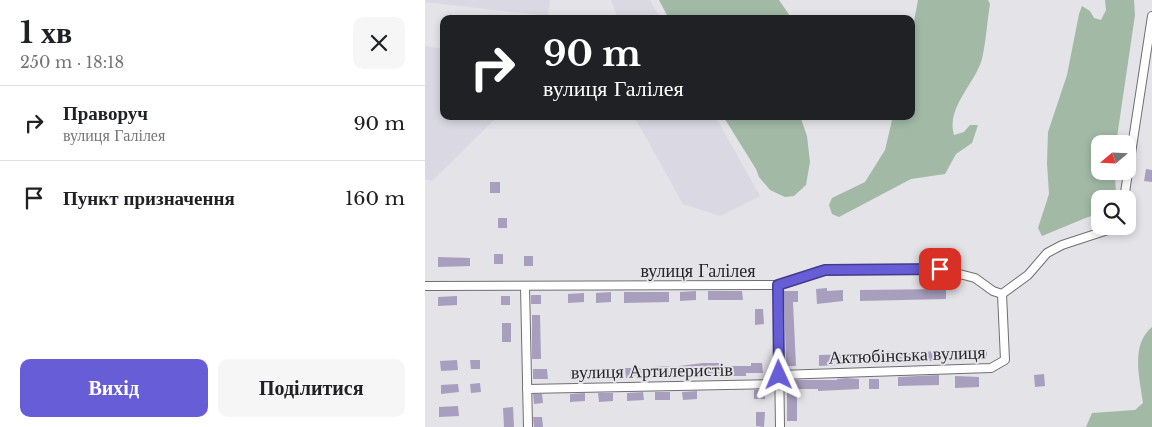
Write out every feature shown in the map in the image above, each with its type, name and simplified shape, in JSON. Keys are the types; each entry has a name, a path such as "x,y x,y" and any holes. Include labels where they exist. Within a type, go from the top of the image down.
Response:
{"street":[{"path":"1125,190 1152,16"},
{"path":"1002,294 1028,275 1047,252 1093,235"},
{"name":"вулиця Галілея","path":"425,286 778,285 825,270 940,269 975,278 993,291 1002,294"},
{"path":"778,285 780,427"},
{"path":"525,286 528,427"},
{"name":"Актюбінська вулиця","path":"779,375 991,368 1005,360 1002,294"},
{"name":"вулиця Артилеристів","path":"527,389 778,384"}],"shaded area":[{"path":"425,0 550,0 548,15 425,2"},
{"path":"611,0 650,0 659,15 617,15"},
{"path":"425,46 440,48 440,120 494,120 432,181 425,179"},
{"path":"636,120 717,120 760,196 720,216 683,204"}],"green space":[{"path":"659,0 779,0 789,15 667,15"},
{"path":"918,0 988,0 990,4 982,59 974,77 957,105 954,115 954,135 964,132 970,125 978,125 972,143 956,154 945,174 911,179 839,217 832,214 829,205 832,198 865,182 885,150 892,120 915,120 915,16"},
{"path":"1105,0 1134,0 1135,15 1117,135 1091,135 1091,180 1115,180 1116,190 1091,190 1091,216 1042,236 1038,228 1049,194 1048,132 1067,75 1079,14 1082,6 1090,11 1094,18 1101,20 1106,10"},
{"path":"725,120 801,120 807,136 810,162 806,185 794,196 785,197 770,190 759,177"},
{"path":"1152,327 1152,427 1086,427 1092,413 1135,410 1143,403 1138,363 1139,353 1145,334"}],"building":[{"path":"1146,169 1152,170 1152,182 1144,181"},
{"path":"490,182 500,182 500,193 490,193"},
{"path":"498,218 507,218 507,228 498,228"},
{"path":"494,254 503,254 503,264 494,264"},
{"path":"524,256 533,256 533,266 524,266"},
{"path":"438,257 470,258 470,266 438,267"},
{"path":"827,288 827,291 843,290 843,301 817,304 816,289"},
{"path":"946,289 946,299 860,301 860,290"},
{"path":"696,291 696,300 680,301 680,292"},
{"path":"708,291 742,291 743,300 708,300"},
{"path":"784,291 798,291 798,302 793,302 796,366 786,366"},
{"path":"611,292 611,302 596,303 596,293"},
{"path":"624,292 669,292 669,302 624,303"},
{"path":"584,293 584,302 568,303 568,294"},
{"path":"531,295 541,295 541,304 531,304"},
{"path":"457,296 457,305 438,306 438,297"},
{"path":"501,296 510,296 510,305 501,305"},
{"path":"755,309 763,309 764,324 755,325"},
{"path":"532,315 540,315 541,359 532,359"},
{"path":"502,323 511,323 511,342 502,342"},
{"path":"978,349 987,349 987,359 978,359"},
{"path":"887,351 909,353 935,351 935,361 859,362 859,364 819,366 819,355 887,353"},
{"path":"959,351 968,351 968,361 959,361"},
{"path":"457,360 458,370 441,371 440,361"},
{"path":"470,360 480,360 480,369 471,369"},
{"path":"719,363 719,366 751,366 751,363 762,363 763,373 746,373 746,376 728,376 728,373 680,376 679,366"},
{"path":"669,366 669,376 653,377 653,367"},
{"path":"598,368 612,368 613,378 598,378"},
{"path":"625,368 642,368 642,377 626,378"},
{"path":"533,369 547,369 548,379 533,379"},
{"path":"585,369 585,378 570,378 570,370"},
{"path":"1044,374 1045,386 1035,387 1034,375"},
{"path":"939,375 939,385 898,386 898,377"},
{"path":"955,376 979,377 979,387 955,388"},
{"path":"846,378 859,379 859,389 818,391 818,389 797,389 797,421 787,421 787,380 837,380"},
{"path":"869,379 879,379 879,389 869,389"},
{"path":"480,383 481,392 471,393 470,384"},
{"path":"458,384 459,392 441,394 441,385"},
{"path":"754,390 765,390 765,399 754,399"},
{"path":"697,391 697,399 683,400 682,392"},
{"path":"643,392 644,400 627,401 627,393"},
{"path":"655,392 670,392 670,400 655,400"},
{"path":"585,393 585,401 570,402 570,394"},
{"path":"598,393 613,393 613,401 599,402"},
{"path":"533,394 542,394 543,403 534,404"},
{"path":"458,406 459,416 439,417 439,407"},
{"path":"513,407 514,427 504,427 503,408"},
{"path":"756,412 765,412 764,427 756,426"},
{"path":"533,417 542,417 543,427 534,427"}],"route":[{"path":"779,375 778,285 825,270 940,269"}]}
